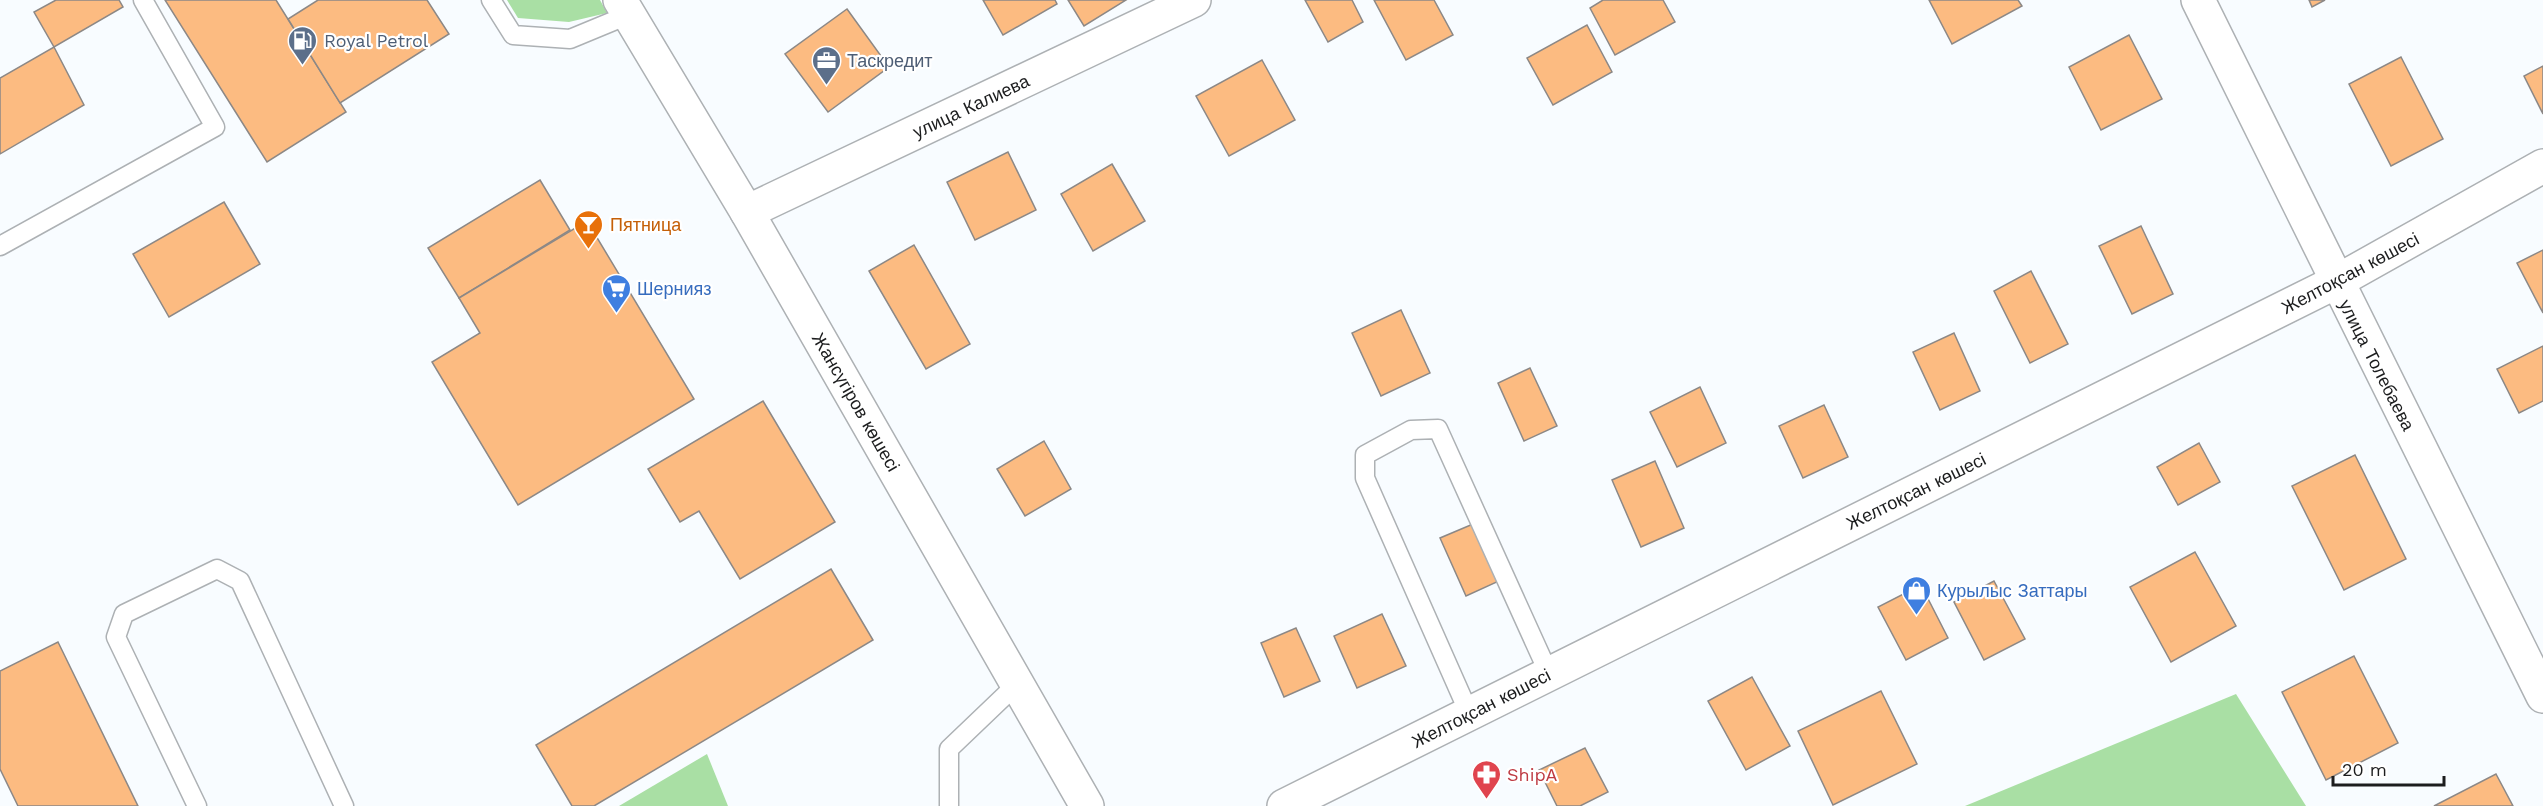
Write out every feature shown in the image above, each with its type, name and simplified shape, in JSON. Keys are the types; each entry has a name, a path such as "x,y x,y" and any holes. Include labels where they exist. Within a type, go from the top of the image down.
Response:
{"main road":[{"name":"улица Толебаева","path":"2198,0 2543,696"},
{"name":"улица Калиева","path":"747,212 1177,4"},
{"name":"Жансүгіров көшесі","path":"624,8 747,212 1087,806"},
{"name":"Желтоқсан көшесі","path":"1284,806 2336,282 2543,166"}],"lane":[{"path":"0,246 215,127 143,0"},
{"path":"491,0 513,35 570,39 624,8"},
{"path":"1469,713 1365,478 1365,455 1411,429 1438,429 1549,674"},
{"path":"197,806 116,637 124,614 217,569 240,581 344,806"},
{"path":"949,806 949,749 1017,684"}],"green space":[{"path":"507,0 600,0 607,13 569,22 518,18"},
{"path":"2236,694 2306,806 1965,806"},
{"path":"707,754 728,806 619,806"}],"building":[{"path":"56,0 119,0 123,7 54,47 34,12"},
{"path":"165,0 276,0 346,112 267,162"},
{"path":"318,0 427,0 449,34 340,103 288,19"},
{"path":"983,0 1055,0 1057,4 1003,35"},
{"path":"1068,0 1126,0 1084,26"},
{"path":"1305,0 1352,0 1363,22 1328,42"},
{"path":"1374,0 1434,0 1453,35 1406,60"},
{"path":"1603,0 1663,0 1675,22 1615,55 1590,8"},
{"path":"1929,0 2018,0 2022,6 1952,44"},
{"path":"2309,0 2325,0 2312,7"},
{"path":"847,9 889,67 828,112 785,54"},
{"path":"1587,25 1612,72 1553,105 1527,58"},
{"path":"2129,35 2162,99 2101,130 2069,67"},
{"path":"54,47 84,105 0,154 0,78"},
{"path":"2401,57 2443,139 2391,166 2349,84"},
{"path":"1262,60 1295,120 1229,156 1196,96"},
{"path":"2543,66 2543,114 2524,76"},
{"path":"1008,152 1036,210 975,240 947,182"},
{"path":"1112,164 1145,221 1093,251 1061,194"},
{"path":"540,180 570,230 459,298 428,248"},
{"path":"224,202 260,264 169,317 133,254"},
{"path":"587,221 694,399 518,505 432,362 480,333 459,298"},
{"path":"2141,226 2173,294 2132,314 2099,246"},
{"path":"914,245 970,344 926,369 869,271"},
{"path":"2543,250 2543,313 2517,263"},
{"path":"2031,271 2068,344 2030,363 1994,291"},
{"path":"1401,310 1430,373 1381,396 1352,333"},
{"path":"1954,333 1980,391 1940,410 1913,352"},
{"path":"2543,346 2543,401 2519,413 2497,369"},
{"path":"1530,368 1557,426 1524,441 1498,383"},
{"path":"1700,387 1726,443 1677,467 1650,412"},
{"path":"763,401 835,522 740,579 699,511 680,522 648,469"},
{"path":"1824,405 1848,457 1803,478 1779,426"},
{"path":"1044,441 1071,489 1025,516 997,469"},
{"path":"2199,443 2220,482 2178,505 2157,467"},
{"path":"2355,455 2406,559 2344,590 2292,486"},
{"path":"1655,461 1684,528 1641,547 1612,480"},
{"path":"1473,524 1499,581 1466,596 1440,538"},
{"path":"2195,552 2236,626 2171,662 2130,587"},
{"path":"831,569 873,640 594,806 572,806 536,745"},
{"path":"1994,581 2025,639 1984,660 1954,602"},
{"path":"1921,585 1948,638 1906,660 1878,607"},
{"path":"1382,614 1406,666 1357,688 1334,636"},
{"path":"1296,628 1320,681 1284,697 1261,643"},
{"path":"58,642 138,806 18,806 0,769 0,671"},
{"path":"2354,656 2398,743 2326,780 2282,692"},
{"path":"1752,677 1790,746 1746,770 1708,701"},
{"path":"1881,691 1917,764 1833,805 1798,731"},
{"path":"1585,748 1608,792 1580,806 1557,806 1539,770"},
{"path":"2496,774 2513,806 2434,806"}],"place":[{"name":"Royal Petrol","path":"303,66"},
{"name":"Таскредит","path":"826,86"},
{"name":"Пятница","path":"589,250"},
{"name":"Шернияз","path":"616,314"},
{"name":"Курылыс Заттары","path":"1916,616"},
{"name":"ShipA","path":"1486,800"}]}
